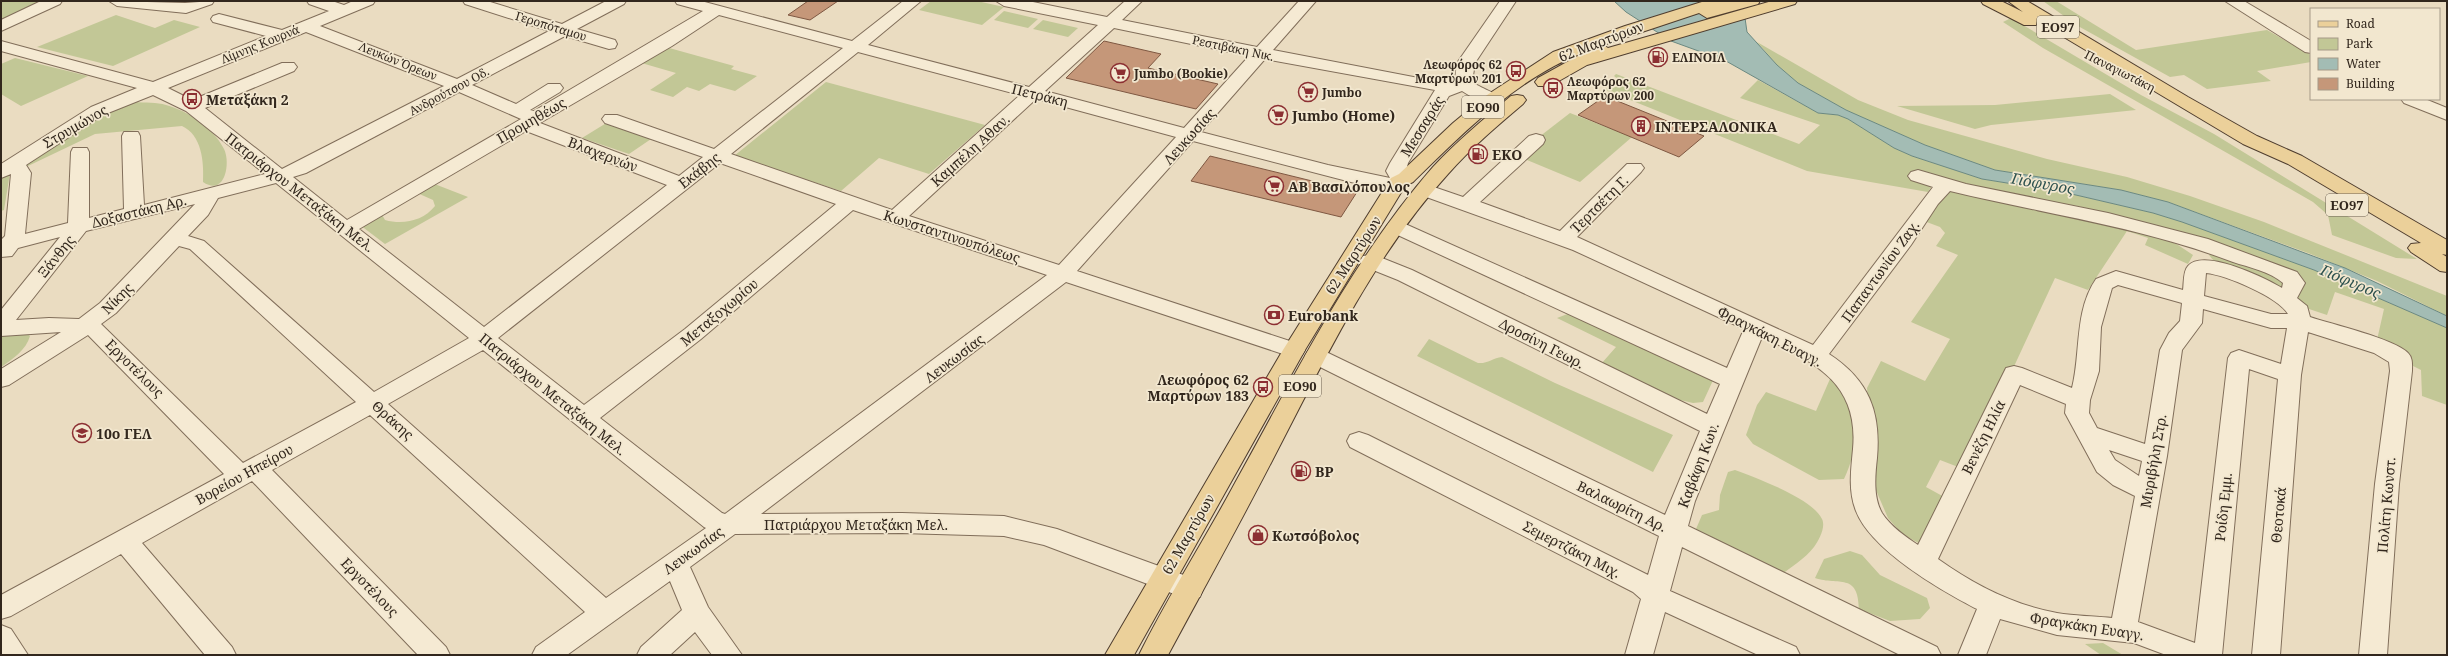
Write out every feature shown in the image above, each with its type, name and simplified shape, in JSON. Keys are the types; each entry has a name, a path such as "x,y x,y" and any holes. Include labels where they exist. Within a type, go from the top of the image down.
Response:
{"main road":[{"name":"ΕΟ90","path":"1577,56 1596,34 1645,28 1689,1"},
{"name":"62 Μαρτύρων","path":"1119,655 1162,578 1410,185 1459,127 1493,99 1521,79 1577,56 1604,49 1645,28 1727,6 1752,1"},
{"name":"62 Μαρτύρων","path":"1153,655 1190,589 1305,353 1396,227 1410,185 1464,146 1505,109 1549,79 1577,56 1611,54 1645,28 1727,6 1790,1"},
{"path":"1989,1 2045,30"},
{"name":"Παναγιωτάκη","path":"1999,1 2045,30 2108,66 2182,102"},
{"name":"Παναγιωτάκη","path":"2016,1 2182,102 2250,140"},
{"path":"2032,1 2100,52"},
{"name":"ΕΟ97","path":"2250,140 2295,160 2447,249"},
{"name":"ΕΟ97","path":"2250,140 2266,158 2447,266"}],"street":[{"path":"1,26 54,1"},
{"path":"117,1 186,8 206,1"},
{"path":"315,1 344,10"},
{"name":"Λίμνης Κουρνά","path":"153,88 367,1"},
{"name":"Γεροπόταμου","path":"471,1 565,29 609,44"},
{"name":"Ανδρούτσου Οδ.","path":"278,177 312,163 618,1"},
{"name":"Πετράκη","path":"683,1 1338,174 1374,182 1410,185"},
{"name":"Εκάβης","path":"484,338 914,1"},
{"name":"Ρεστιβάκη Νικ.","path":"1004,1 1110,24 1429,85 1463,84"},
{"name":"Καμπέλη Αθαν.","path":"896,218 1134,1"},
{"name":"Λευκωσίας","path":"546,655 730,524 1064,273 1308,1"},
{"path":"1493,99 1480,95 1463,84 1466,63 1508,1"},
{"path":"2233,1 2310,47"},
{"name":"Προμηθέως","path":"345,229 525,118 666,42 716,10"},
{"path":"220,19 282,35"},
{"name":"Λευκών Όρεων","path":"305,26 413,66 525,118"},
{"name":"Πατριάρχου Μεταξάκη Μελ.","path":"1,46 153,88 192,108 484,338 698,510 713,520 730,524 902,523 1004,526 1048,536 1190,589"},
{"path":"192,108 288,67"},
{"name":"Μεσσαράς","path":"1410,185 1396,171 1399,163 1442,92 1463,84"},
{"name":"Στρυμώνος","path":"3,170 88,116 153,88"},
{"path":"525,118 554,88"},
{"path":"2412,100 2447,115"},
{"name":"Βλαχερνών","path":"525,118 682,184"},
{"name":"Κωνσταντινουπόλεως","path":"611,119 896,218 1305,353"},
{"path":"131,136 134,212"},
{"path":"1467,204 1536,140"},
{"name":"Ξάνθης","path":"1,325 74,234 78,226 80,152"},
{"name":"Τερτσέτη Γ.","path":"1564,240 1634,168"},
{"path":"3,170 20,169 21,173 15,236 4,249"},
{"path":"1918,176 1945,185 2123,221 2223,251 2290,277 2294,283 2289,295 2283,298 2299,311 2299,320 2271,321 2116,278 2103,284 2090,327 2088,370 2083,390 2078,400 2077,413 2099,456 2114,474 2148,491"},
{"name":"Δοξαστάκη Αρ.","path":"4,249 78,226 278,177"},
{"name":"Φραγκάκη Ευαγγ.","path":"1410,185 1467,204 1564,240 1756,326 1815,358 1846,380 1862,406 1867,428 1863,483 1864,498 1869,512 1888,535 1923,562 1992,604 2024,616 2056,624 2123,630 2153,637 2193,655"},
{"name":"Παπαντωνίου Ζαχ.","path":"1815,358 1896,251 1930,202 1945,185"},
{"name":"Νίκης","path":"1,379 85,326 108,308 201,211 211,193"},
{"name":"Μεταξοχωρίου","path":"584,418 693,334 851,202"},
{"path":"1396,227 1732,380"},
{"name":"Θράκης","path":"175,239 197,245 374,403 605,614"},
{"name":"Δροσίνη Γεωρ.","path":"1370,262 1405,275 1712,427"},
{"name":"Μυριβήλη Στρ.","path":"2123,630 2155,456 2171,350 2177,338 2191,323 2196,270 2203,266 2228,273 2283,298"},
{"name":"Πολίτη Κωνστ.","path":"2299,320 2382,348 2398,356 2401,361 2387,484 2373,655"},
{"name":"Θεοτοκά","path":"2266,655 2290,375 2299,320"},
{"path":"1,329 85,326"},
{"name":"Εργοτέλους","path":"85,326 96,330 109,341 248,472 436,655"},
{"name":"Καβάφη Κων.","path":"1639,655 1682,501 1756,326"},
{"name":"Βορείου Ηπείρου","path":"1,608 451,360 484,338"},
{"name":"Βαλαωρίτη Αρ.","path":"1305,353 1927,655"},
{"name":"Ροίδη Εμμ.","path":"2208,655 2239,358 2290,375"},
{"name":"Βενέζη Ηλία","path":"1923,562 2014,374 2078,400"},
{"path":"2088,434 2155,456"},
{"name":"Σεμερτζάκη Μιχ.","path":"1358,441 1642,584 1655,596 1786,655"},
{"path":"124,540 222,655"},
{"path":"675,563 697,613 728,655"},
{"path":"1972,655 1992,604"},
{"path":"651,655 697,613"},
{"path":"1,637 14,655"}],"green space":[{"path":"1,1 43,1 1,20"},
{"path":"931,1 977,1 1004,7 982,25 919,10"},
{"path":"2043,1 2056,1 2136,50 2267,30 2310,54 2310,62 2257,71 2271,81 2207,89 2184,75 2170,77 2078,26"},
{"path":"1004,11 1038,19 1028,28 994,20"},
{"path":"116,15 155,28 174,20 200,27 113,66 37,47"},
{"path":"2011,18 2141,95 2214,134 2417,259 2396,258 2332,235 2328,215 2313,202 2043,48 2003,22"},
{"path":"1043,20 1078,28 1068,37 1033,29"},
{"path":"1757,42 1858,100 1908,120 2047,159 2127,177 2190,196 2264,222 2447,296 2447,316 2377,281 2308,253 2168,202 2121,190 1995,170 1925,145 1846,110 1798,83 1777,65"},
{"path":"662,46 734,66 731,69 757,76 735,91 710,84 699,91 687,87 673,97 650,90 676,73 638,62"},
{"path":"15,58 88,76 21,106 1,94 1,64"},
{"path":"1616,74 1799,144 1820,125 1740,98 1758,80 1818,113 1838,115 1848,119 1894,148 1912,156 1982,179 2063,192 2153,213 2314,270 2447,328 2447,405 2422,396 2421,370 2409,364 2404,349 2377,340 2384,309 2335,292 2327,315 2309,309 2294,300 2302,285 2143,224 2078,206 1933,184 1928,192 1807,171 1603,89 1613,88 1623,83 1614,76"},
{"path":"826,82 985,125 929,174 879,158 841,191 734,156"},
{"path":"2110,94 2136,110 1991,125 1975,129 1897,106 1995,105"},
{"path":"135,102 159,103 166,105 183,111 207,127 219,141 226,155 226,170 221,182 217,185 211,185 203,182 202,158 198,142 189,130 182,126 95,134 28,166 22,165 99,113"},
{"path":"1570,113 1632,137 1580,182 1522,158 1539,137"},
{"path":"608,122 654,137 629,154 582,138"},
{"path":"10,173 4,210 1,211 1,179"},
{"path":"432,183 468,197 385,244 360,225 381,213 385,220 399,222 406,222 425,215 435,206 433,200 415,192"},
{"path":"1947,191 2008,202 2156,234 2178,245 2193,255 2188,264 2145,245 2148,238 2127,231 2088,290 2055,278 1966,470 1940,460 1926,487 1946,498 1924,546 1902,534 1888,518 1875,488 1867,388 1881,361 1925,381 1950,339 1911,322 1958,255 1936,246 1945,233 1940,227 1924,221"},
{"path":"2214,251 2288,280 2283,295 2217,265 2209,255"},
{"path":"1570,313 1715,376 1703,402 1693,403 1680,400 1601,364 1616,347 1557,318"},
{"path":"25,332 30,336 25,346 1,367 1,333"},
{"path":"1429,339 1478,363 1484,363 1502,357 1555,383 1673,435 1653,472 1417,356"},
{"path":"1833,372 1848,395 1853,409 1855,419 1854,450 1844,479 1819,480 1753,444 1746,435 1757,405 1766,392 1816,411"},
{"path":"1735,470 1769,483 1796,496 1816,511 1822,519 1823,530 1814,547 1801,560 1777,578 1693,536 1702,515 1719,510 1720,495 1728,472"},
{"path":"1850,551 1862,555 1880,575 1927,598 1930,608 1920,619 1890,621 1859,609 1858,597 1851,585 1815,578 1824,559"},
{"path":"2103,643 2123,655 2101,655 2085,644"}],"water":[{"name":"Γιόφυρος","path":"1614,1 1716,1 1745,18 1747,32 1777,65 1798,83 1846,110 1925,145 1995,170 2121,190 2168,202 2345,268 2447,316 2447,328 2314,270 2182,222 2153,213 2063,192 1982,179 1912,156 1894,148 1848,119 1838,115 1818,113 1726,61 1671,41 1626,12"}],"building":[{"path":"808,1 838,1 810,20 788,15"},
{"name":"Jumbo (Bookie)","path":"1104,41 1161,54 1148,68 1218,84 1196,109 1066,78"},
{"name":"ΙΝΤΕΡΣΑΛΟΝΙΚΑ","path":"1605,96 1704,136 1679,157 1578,115"},
{"name":"ΑΒ Βασιλόπουλος","path":"1210,156 1357,192 1341,217 1191,181"}],"place":[{"name":"ΕΛΙΝΟΙΛ","path":"1658,57"},
{"name":"Λεωφόρος 62 Μαρτύρων 201","path":"1516,71"},
{"name":"Jumbo (Bookie)","path":"1120,73"},
{"name":"Λεωφόρος 62 Μαρτύρων 200","path":"1553,88"},
{"name":"Jumbo","path":"1308,92"},
{"name":"Μεταξάκη 2","path":"192,99"},
{"name":"Jumbo (Home)","path":"1278,115"},
{"name":"ΙΝΤΕΡΣΑΛΟΝΙΚΑ","path":"1641,126"},
{"name":"EKO","path":"1478,154"},
{"name":"ΑΒ Βασιλόπουλος","path":"1274,186"},
{"name":"Eurobank","path":"1274,315"},
{"name":"Λεωφόρος 62 Μαρτύρων 183","path":"1263,387"},
{"name":"10ο ΓΕΛ","path":"82,433"},
{"name":"BP","path":"1301,471"},
{"name":"Κωτσόβολος","path":"1258,535"}]}
